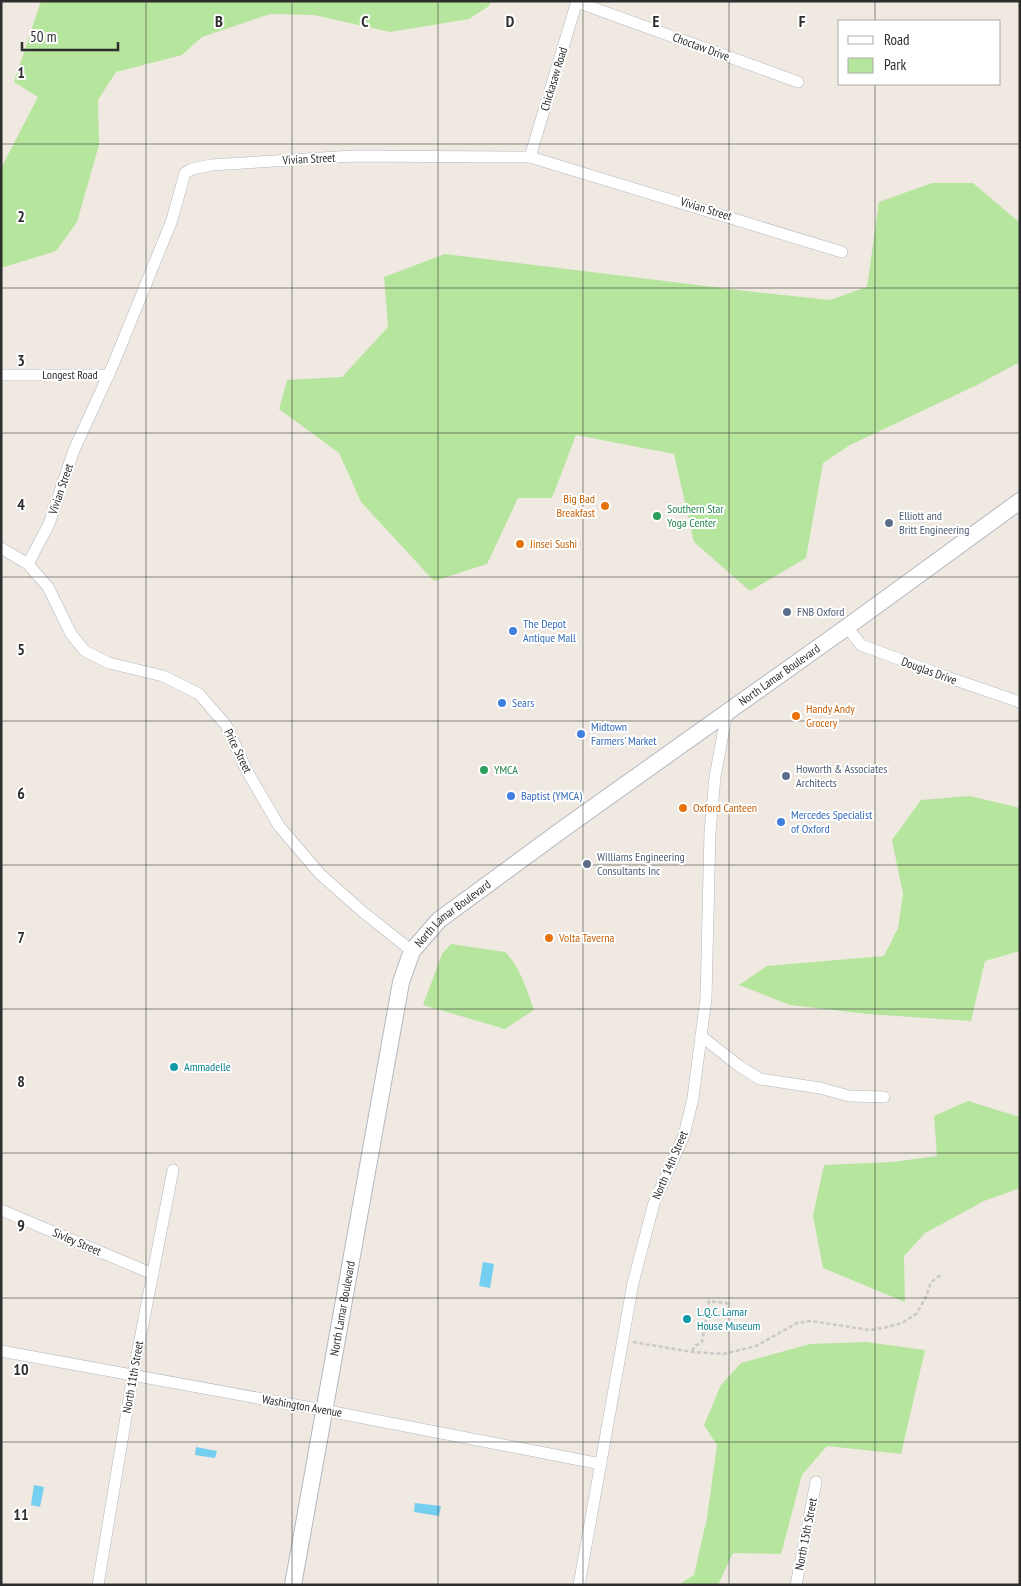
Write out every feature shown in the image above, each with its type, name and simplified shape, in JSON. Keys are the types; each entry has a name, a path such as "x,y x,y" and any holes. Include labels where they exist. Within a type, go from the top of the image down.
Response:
{"street":[{"name":"Choctaw Drive","path":"577,2 798,82"},
{"name":"Chickasaw Road","path":"530,157 577,2"},
{"name":"Vivian Street","path":"28,564 49,524 74,450 109,375 172,220 185,173 192,169 211,164 353,156 530,157 842,252"},
{"name":"Longest Road","path":"1,375 109,375"},
{"name":"North Lamar Boulevard","path":"292,1585 401,982 412,951 439,920 563,829 847,627 1020,500"},
{"name":"Price Street","path":"1,548 28,564 48,587 71,634 85,651 109,663 163,676 199,694 226,726 247,771 281,829 320,874 363,912 412,951"},
{"name":"Douglas Drive","path":"847,627 861,645 1020,702"},
{"name":"North 14th Street","path":"579,1585 633,1282 654,1203 684,1135 693,1098 706,998 710,832 715,777 727,712"},
{"path":"701,1036 739,1066 760,1079 820,1088 849,1096 884,1097"},
{"name":"North 11th Street","path":"98,1585 133,1375 173,1170"},
{"name":"Sivley Street","path":"1,1210 153,1274"},
{"name":"Washington Avenue","path":"1,1352 324,1410 601,1464"},
{"name":"North 15th Street","path":"796,1585 816,1482"}],"path":[{"path":"629,1341 692,1352 723,1354 756,1346 797,1323 811,1321 869,1330 902,1323 916,1314 925,1300 931,1282 942,1274"},
{"path":"692,1352 695,1346 702,1342 709,1301 732,1304"}],"green space":[{"path":"41,1 491,1 489,6 469,19 390,32 314,15 270,14 202,37 182,55 116,72 98,100 99,145 77,222 56,251 1,268 1,168 38,97 14,82"},
{"path":"932,183 973,183 1020,223 1020,362 977,385 850,445 823,463 806,558 750,591 694,542 674,454 576,435 552,498 518,498 487,564 434,581 361,502 339,453 279,409 287,380 342,377 388,327 384,277 445,254 830,300 867,287 879,202"},
{"path":"970,796 1020,808 1020,951 985,961 971,1021 868,1014 790,1005 739,985 767,966 884,956 898,928 903,894 892,840 921,800"},
{"path":"451,944 505,952 519,971 534,1010 505,1029 423,1005 442,954"},
{"path":"968,1101 1020,1117 1020,1188 984,1201 925,1233 904,1256 905,1302 823,1268 813,1216 824,1165 892,1162 937,1156 934,1116"},
{"path":"866,1342 925,1350 901,1454 827,1446 802,1475 781,1554 733,1553 718,1585 678,1585 694,1575 707,1518 717,1445 704,1425 721,1385 741,1363 810,1344"}],"water":[{"path":"483,1262 494,1264 490,1288 479,1286"},
{"path":"196,1447 217,1451 215,1458 195,1455"},
{"path":"34,1485 44,1487 40,1507 31,1505"},
{"path":"415,1503 441,1506 439,1516 414,1512"}],"place":[{"name":"Big Bad Breakfast","path":"605,506"},
{"name":"Southern Star Yoga Center","path":"657,516"},
{"name":"Elliott and Britt Engineering","path":"889,523"},
{"name":"Jinsei Sushi","path":"520,544"},
{"name":"FNB Oxford","path":"787,612"},
{"name":"The Depot Antique Mall","path":"513,631"},
{"name":"Sears","path":"502,703"},
{"name":"Handy Andy Grocery","path":"796,716"},
{"name":"Midtown Farmers' Market","path":"581,734"},
{"name":"YMCA","path":"484,770"},
{"name":"Howorth & Associates Architects","path":"786,776"},
{"name":"Baptist (YMCA)","path":"511,796"},
{"name":"Oxford Canteen","path":"683,808"},
{"name":"Mercedes Specialist of Oxford","path":"781,822"},
{"name":"Williams Engineering Consultants Inc","path":"587,864"},
{"name":"Volta Taverna","path":"549,938"},
{"name":"Ammadelle","path":"174,1067"},
{"name":"L.Q.C. Lamar House Museum","path":"687,1319"}]}
